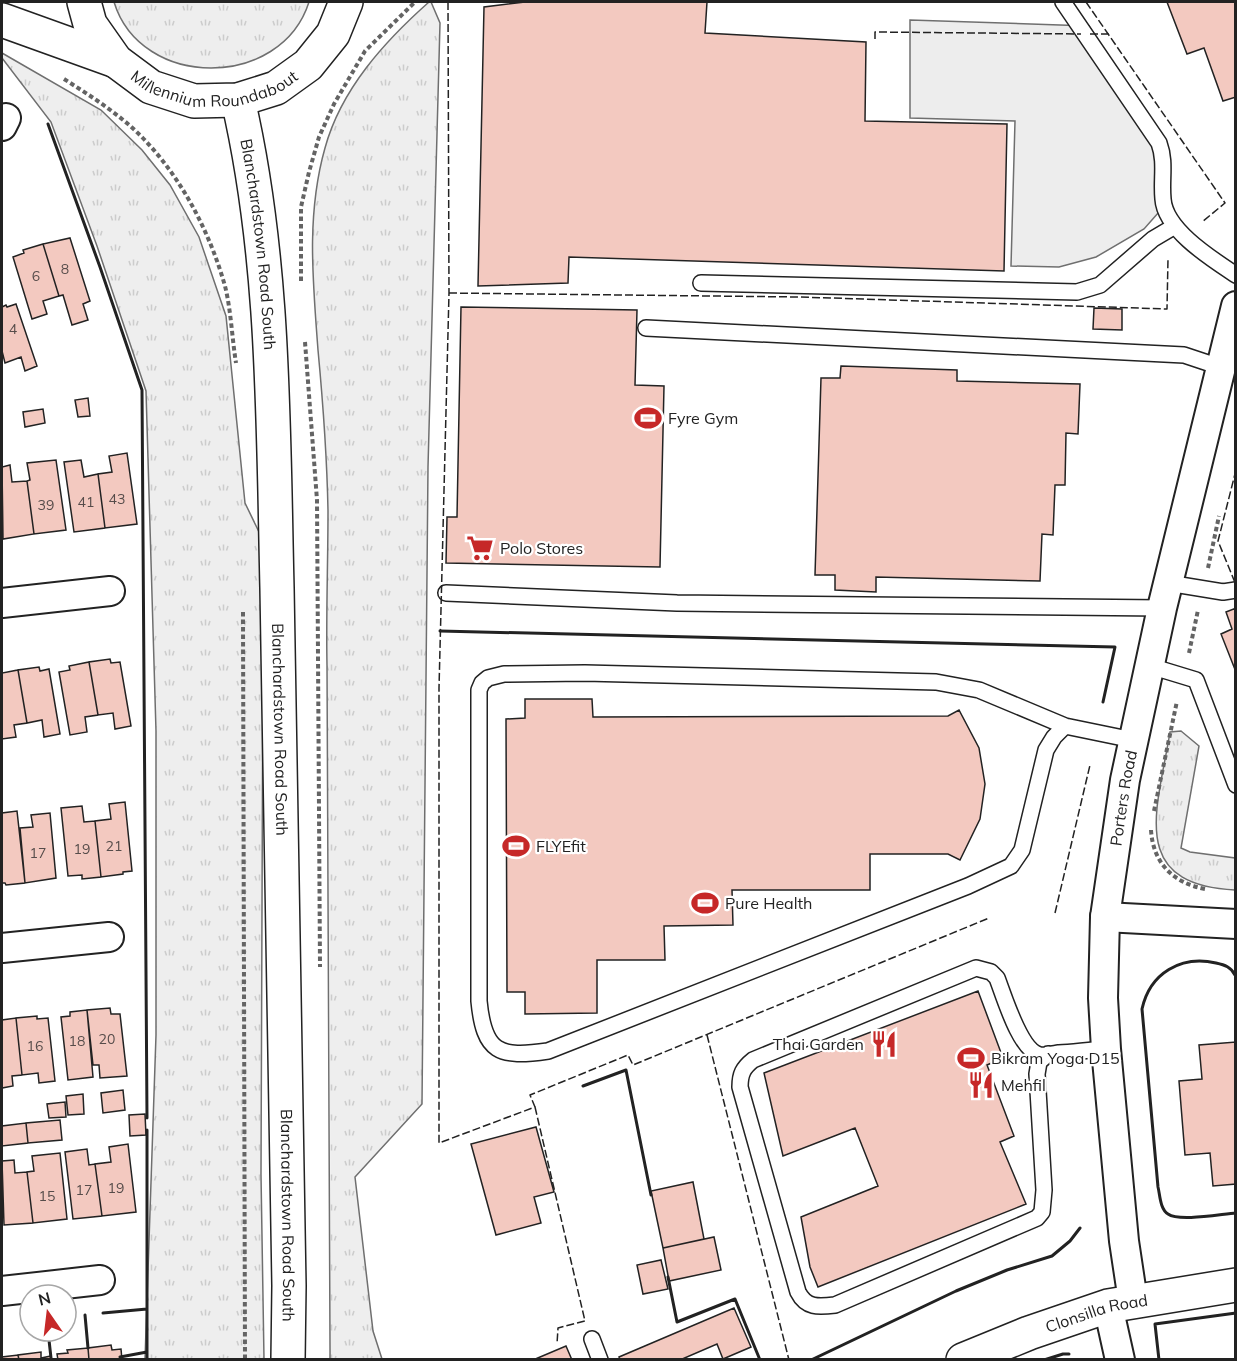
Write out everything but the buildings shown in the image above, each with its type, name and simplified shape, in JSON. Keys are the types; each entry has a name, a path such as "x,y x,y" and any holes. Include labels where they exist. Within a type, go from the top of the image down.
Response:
{"main road":[{"name":"Millennium Roundabout","path":"84,2 90,24 116,61 152,87 194,101 238,100 276,88 308,65 333,34 346,2"},
{"path":"2,20 116,61"},
{"name":"Blanchardstown Road South","path":"238,100 257,213 271,334 282,757 288,1359"},
{"name":"Clonsilla Road","path":"963,1359 1029,1333 1120,1304 1236,1285"}],"street":[{"name":"Porters Road","path":"1120,1359 1120,1304 1124,1241 1103,998 1105,917 1133,740 1165,596 1236,306"},
{"path":"2,603 110,591"},
{"path":"1105,917 1236,924"},
{"path":"2,948 110,937"},
{"path":"2,1291 100,1280"}],"lane":[{"path":"1063,2 1159,143 1164,164 1163,199 1166,213 1174,226 1210,257 1236,275"},
{"path":"700,283 1077,292 1100,285 1153,239 1174,226"},
{"path":"646,328 1184,355 1220,367"},
{"path":"446,593 677,603 1165,596 1236,591"},
{"path":"1150,666 1196,680 1236,785"},
{"path":"1065,726 1046,750 1022,850 1011,866 968,886 548,1051 523,1055 504,1053 491,1044 483,1032 479,1001 479,690 488,678 504,674 585,673 936,682 979,690 1065,726 1133,740"},
{"path":"1048,1054 1039,1062 1037,1074 1044,1191 1041,1212 1037,1218 835,1305 817,1307 807,1304 798,1292 741,1087 740,1076 746,1065 753,1060 976,968 991,972 997,978 1026,1047 1040,1055 1048,1054 1106,1049"},
{"path":"592,1339 600,1359"}],"path":[{"path":"301,274 302,207 319,137 334,104 365,51 415,2"},
{"path":"61,77 100,102 142,138 169,171 191,205 202,227 225,288 236,370"},
{"path":"243,608 245,1359"}],"green space":[{"path":"114,2 309,2 294,31 271,52 242,64 211,68 180,64 152,52 129,31"},
{"path":"429,2 440,23 428,467 422,1104 355,1177 373,1331 382,1359 330,1359 328,511 314,299 313,223 319,173 325,148 342,106 353,86 381,50"},
{"path":"2,53 101,110 142,150 170,185 199,237 226,316 245,503 259,532 263,645 261,1175 264,1359 145,1359 156,1035 156,731 146,391 97,246 51,122 2,58"},
{"path":"1181,731 1199,746 1181,848 1190,852 1235,858 1235,890 1200,885 1177,874 1163,858 1157,837 1160,788 1170,732"}],"shaded area":[{"path":"910,20 1089,26 1151,133 1166,204 1144,229 1096,257 1059,267 1011,266 1015,121 910,118"}],"fence":[{"path":"448,2 449,293 439,688 439,1143 535,1107 530,1095 628,1055 633,1065 989,918"},
{"path":"1086,2 1225,203 1202,222"},
{"path":"875,39 875,32 1081,34"},
{"path":"1090,34 1109,34"},
{"path":"449,293 800,297 1167,309 1168,259"},
{"path":"1236,470 1218,541 1236,585"},
{"path":"1055,913 1090,765"},
{"path":"707,1035 789,1360"},
{"path":"535,1107 585,1321 558,1328 557,1344"}],"wall":[{"path":"48,124 142,390 147,1118"},
{"path":"440,631 1115,647 1103,702"},
{"path":"1235,975 1232,970 1216,963 1203,961 1179,965 1169,970 1152,986 1142,1009 1158,1187 1163,1209 1168,1214 1181,1217 1236,1213"},
{"path":"583,1086 626,1070 651,1195"},
{"path":"147,1130 147,1360"},
{"path":"811,1360 956,1291 1007,1270 1052,1256 1070,1241 1080,1228"},
{"path":"668,1277 677,1322 735,1299 760,1360"},
{"path":"103,1313 147,1309"},
{"path":"1159,1360 1155,1324 1236,1313"},
{"path":"85,1315 88,1348"},
{"path":"49,1343 51,1358"},
{"path":"120,1357 147,1352"},
{"path":"1044,1360 1069,1354"}],"place":[{"name":"Fyre Gym","path":"648,418"},
{"name":"Polo Stores","path":"480,548"},
{"name":"FLYEfit","path":"516,846"},
{"name":"Pure Health","path":"705,903"},
{"name":"Thai Garden","path":"884,1044"},
{"name":"Bikram Yoga D15","path":"971,1058"},
{"name":"Mehfil","path":"981,1085"}]}
